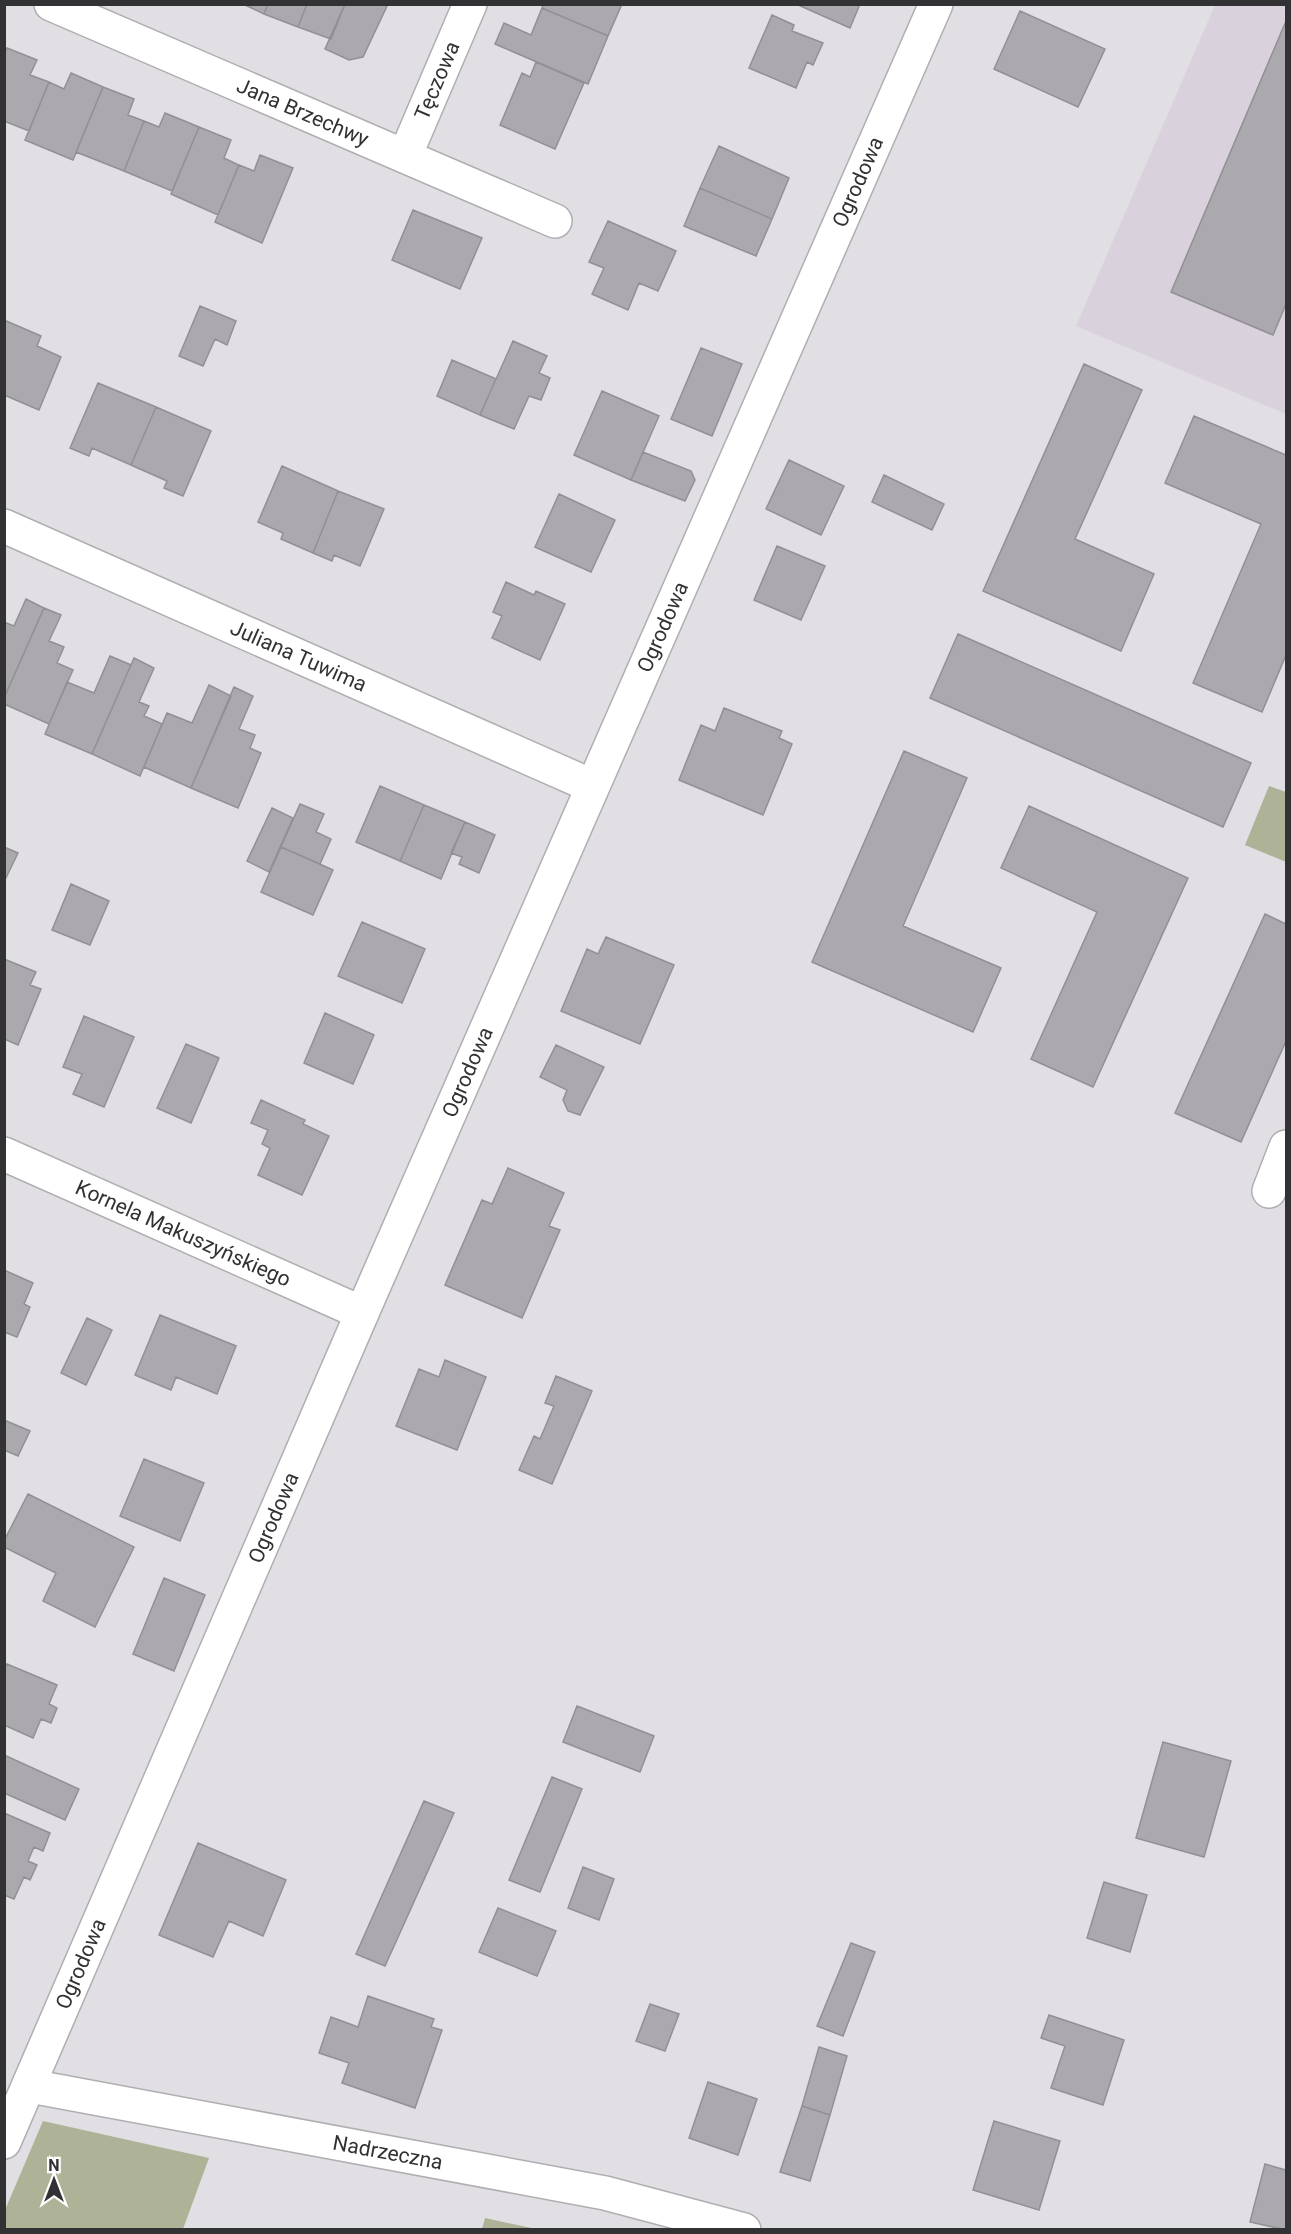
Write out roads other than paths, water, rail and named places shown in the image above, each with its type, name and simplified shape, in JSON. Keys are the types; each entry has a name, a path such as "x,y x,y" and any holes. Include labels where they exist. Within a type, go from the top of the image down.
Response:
{"street":[{"name":"Jana Brzechwy","path":"51,4 555,221"},
{"name":"Tęczowa","path":"405,156 470,4"},
{"name":"Ogrodowa","path":"4,2142 362,1313 936,4"},
{"name":"Juliana Tuwima","path":"4,526 592,786"},
{"path":"1269,1191 1287,1147"},
{"name":"Kornela Makuszyńskiego","path":"4,1154 362,1313"},
{"name":"Nadrzeczna","path":"30,2086 605,2193 744,2229"}]}
